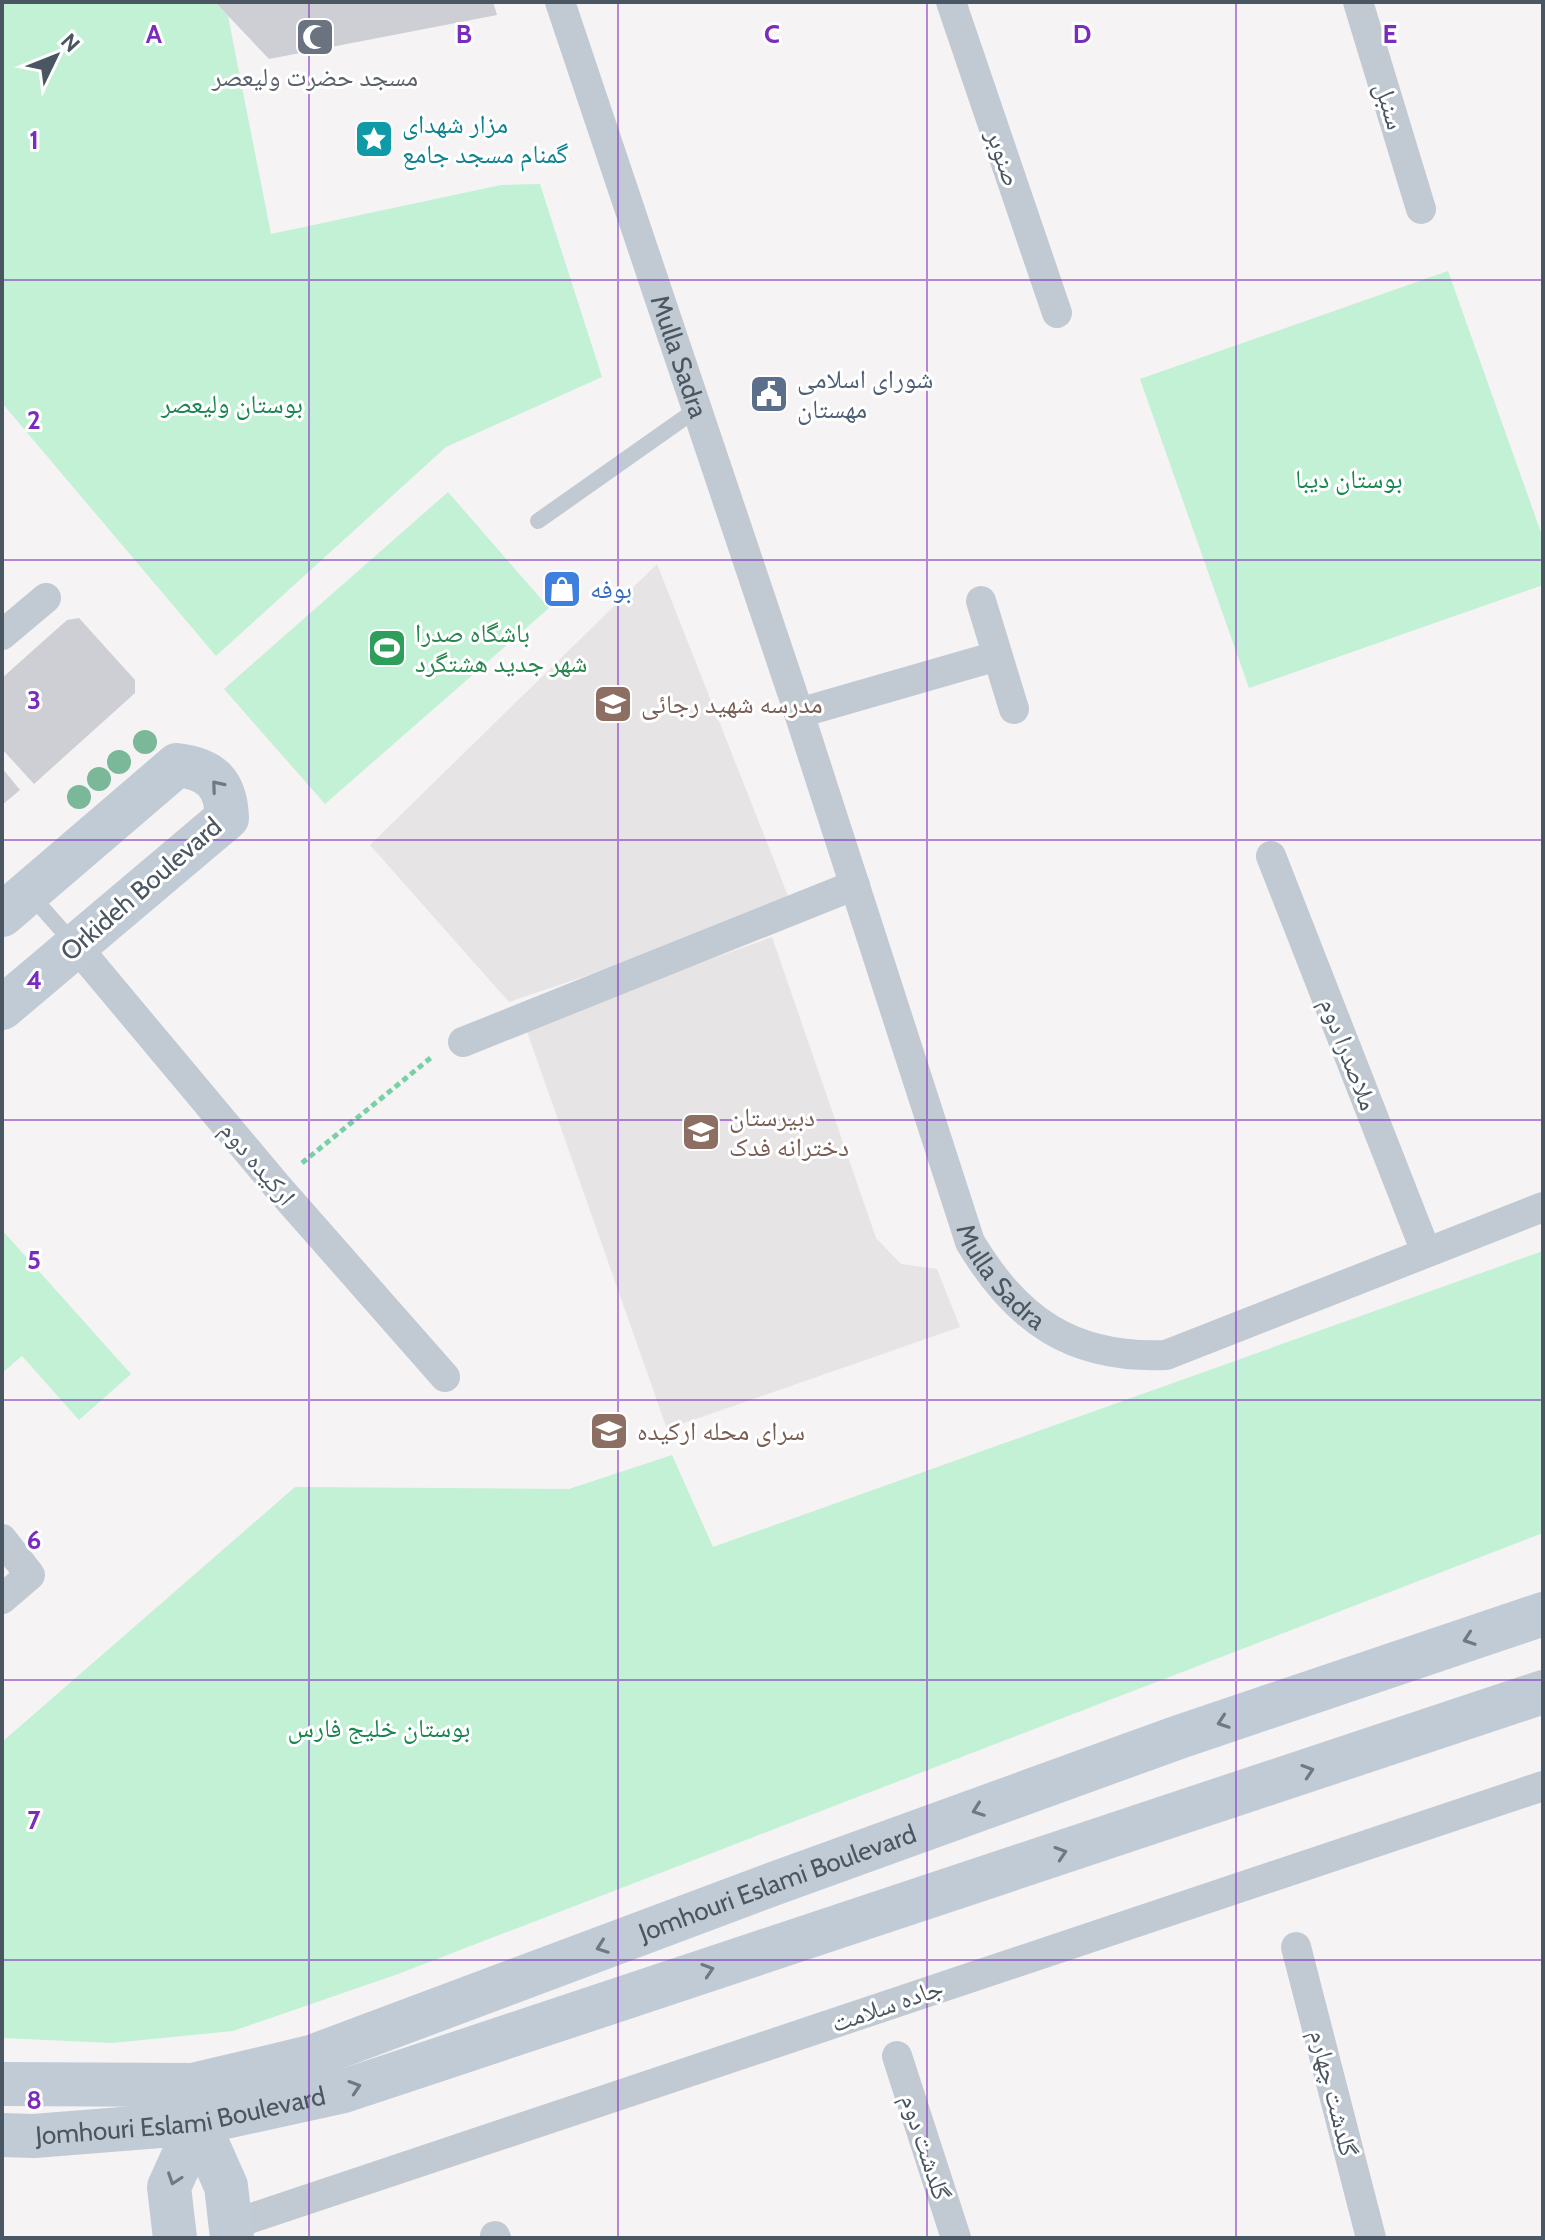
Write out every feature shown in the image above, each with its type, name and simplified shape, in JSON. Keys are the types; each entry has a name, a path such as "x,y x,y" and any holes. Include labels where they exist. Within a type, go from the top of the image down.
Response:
{"street":[{"name":"Mulla Sadra","path":"560,2 799,713 970,1242 1002,1290 1025,1313 1051,1332 1081,1346 1139,1356 1166,1355 1543,1207"},
{"name":"صنوبر","path":"951,2 1057,313"},
{"name":"سنبل","path":"1358,2 1421,209"},
{"path":"2,635 46,598"},
{"path":"981,601 1014,709"},
{"path":"799,713 997,656"},
{"name":"Orkideh Boulevard","path":"2,1008 227,818 226,798 216,781 197,768 177,765 15,904"},
{"name":"ملاصدرا دوم","path":"1271,856 1426,1252"},
{"path":"463,1042 855,885"},
{"name":"ارکیده دوم","path":"76,946 276,1185 445,1377"},
{"path":"2,1539 30,1575 2,1599"},
{"name":"Jomhouri Eslami Boulevard","path":"2,2084 196,2104 311,2057 744,1895 1164,1743 1543,1614"},
{"name":"Jomhouri Eslami Boulevard","path":"2,2135 34,2136 196,2104 344,2091 1543,1692"},
{"name":"جاده سلامت","path":"232,2232 1543,1786"},
{"name":"گلدشت چهارم","path":"1296,1947 1371,2238"},
{"name":"گلدشت دوم","path":"897,2056 956,2238"},
{"path":"196,2104 226,2186 232,2232"},
{"path":"175,2238 169,2187 196,2104"}],"lane":[{"path":"538,521 697,409"},
{"path":"15,904 76,946"}],"path":[{"path":"276,1185 427,1059 463,1042"}],"shaded area":[{"name":"مدرسه شهید رجائی","path":"657,564 792,906 509,1002 370,845"},
{"name":"دبیرستان دخترانه فدک","path":"772,937 876,1238 901,1264 937,1269 960,1327 667,1429 525,1026"}],"green space":[{"name":"بوستان ولیعصر","path":"2,2 215,2 228,16 271,234 501,185 540,184 602,377 446,447 216,656 2,403"},
{"name":"بوستان دیبا","path":"1448,271 1543,538 1543,585 1249,688 1140,379"},
{"name":"باشگاه صدرا شهر جدید هشتگرد","path":"448,492 549,608 325,804 224,689"},
{"path":"2,1230 131,1374 79,1420 22,1356 2,1373"},
{"name":"بوستان خلیج فارس","path":"1543,1251 1543,1533 398,1974 233,2031 112,2043 2,2038 2,1742 295,1487 569,1489 672,1455 713,1547"}],"building":[{"name":"مسجد حضرت ولیعصر","path":"215,2 493,2 497,15 269,59"},
{"path":"79,618 135,680 135,693 34,784 2,749 2,678 67,620"},
{"path":"2,768 20,790 2,805"}],"place":[{"name":"مسجد حضرت ولیعصر","path":"315,37"},
{"name":"مزار شهدای گمنام مسجد جامع","path":"374,139"},
{"name":"شورای اسلامی مهستان","path":"769,394"},
{"name":"بوفه","path":"562,589"},
{"name":"باشگاه صدرا شهر جدید هشتگرد","path":"387,648"},
{"name":"مدرسه شهید رجائی","path":"613,704"},
{"name":"دبیرستان دخترانه فدک","path":"701,1132"},
{"name":"سرای محله ارکیده","path":"609,1431"}]}
